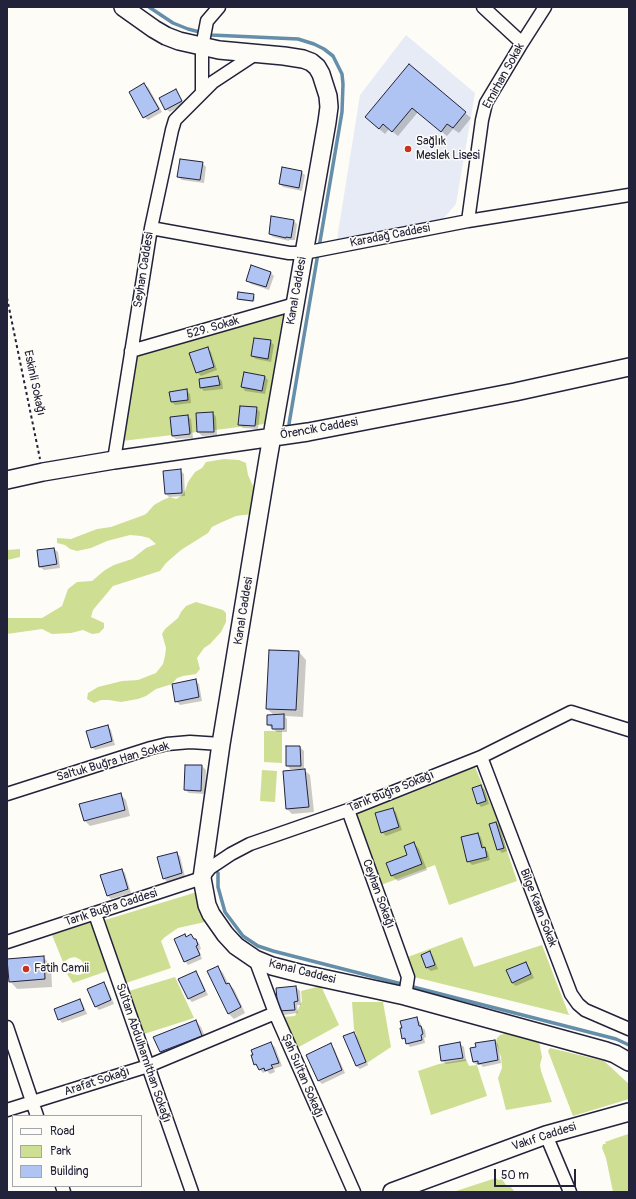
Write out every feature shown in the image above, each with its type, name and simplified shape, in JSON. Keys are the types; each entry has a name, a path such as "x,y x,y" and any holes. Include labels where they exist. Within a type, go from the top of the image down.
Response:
{"street":[{"name":"Kanal Caddesi","path":"124,7 139,19 166,36 179,41 203,44 219,50 290,57 311,62 317,67 321,74 325,84 329,107 308,252 295,304 221,744 206,873 207,905 217,924 236,946 255,958 272,966 405,996 606,1051 629,1062"},
{"path":"202,92 203,44 206,20 218,7"},
{"path":"482,7 522,43"},
{"name":"Emirhan Sokak","path":"468,221 482,120 486,103 545,7"},
{"name":"Seyhan Caddesi","path":"114,460 151,228 175,120 213,82 257,53"},
{"name":"Karadağ Caddesi","path":"151,228 289,253 308,252 468,221 629,195"},
{"name":"529. Sokak","path":"131,351 295,304"},
{"name":"Örencik Caddesi","path":"7,480 43,472 114,460 316,431 515,392 629,367"},
{"name":"Tarık Buğra Sokağı","path":"206,873 231,854 250,844 348,810 481,757 570,712 629,730"},
{"name":"Saltuk Buğra Han Sokak","path":"7,794 167,744 190,742 221,744"},
{"name":"Bilge Kaan Sokak","path":"481,757 571,994 578,1004 585,1010 629,1029"},
{"name":"Ceyhan Sokağı","path":"348,810 408,977 405,996"},
{"name":"Tarık Buğra Caddesi","path":"7,942 95,914 206,873"},
{"name":"Sultan Abdulhamithan Sokağı","path":"95,914 192,1192"},
{"name":"Şah Sultan Sokağı","path":"255,958 275,1014 354,1192"},
{"name":"Arafat Sokağı","path":"7,1110 148,1066 275,1014"},
{"path":"7,1027 37,1115"},
{"name":"Vakıf Caddesi","path":"392,1192 546,1135 629,1112"},
{"path":"546,1135 570,1192"}],"path":[{"name":"Eskinli Sokağı","path":"7,298 43,472"}],"shaded area":[{"name":"Sağlık Meslek Lisesi","path":"406,35 475,93 456,204 443,219 337,239 360,95"}],"green space":[{"path":"283,314 265,424 122,441 138,354"},
{"path":"224,459 239,460 246,463 248,475 257,495 251,514 236,516 212,527 208,533 181,550 166,563 160,571 113,586 93,610 91,617 104,623 104,628 99,633 92,634 83,630 71,633 52,634 42,629 7,634 7,618 42,618 62,606 68,589 77,582 92,581 105,570 114,565 132,559 146,548 156,544 149,538 130,535 77,551 57,543 57,538 71,539 97,529 111,527 144,515 154,505 163,500 170,497 176,499 181,496 195,472 202,468 206,462"},
{"path":"20,549 20,557 7,560 7,550"},
{"path":"196,602 223,610 226,613 226,622 221,632 204,648 197,658 200,669 196,674 177,678 172,684 156,689 146,696 138,699 121,702 101,700 94,703 87,699 88,693 98,687 122,681 138,680 156,673 163,664 165,656 166,648 162,634 165,629 178,618 186,606"},
{"path":"264,731 282,731 282,763 264,762"},
{"path":"475,767 496,817 517,881 449,905 435,865 378,886 353,814 409,794"},
{"path":"262,770 277,771 275,802 260,801"},
{"path":"197,892 205,922 178,928 161,941 171,968 126,983 105,920"},
{"path":"92,922 110,970 73,983 67,974 70,972 78,975 82,974 85,966 81,960 75,957 63,962 52,935"},
{"path":"462,937 474,967 542,945 569,1015 410,976 405,958"},
{"path":"175,977 194,1018 144,1034 129,991"},
{"path":"321,986 339,1025 297,1048 282,1017 295,1016 302,1001 301,991"},
{"path":"352,1002 383,1002 391,1047 367,1063 354,1029"},
{"path":"512,1032 539,1041 542,1057 540,1065 541,1071 552,1102 506,1110 498,1078 502,1068 501,1057 496,1042 500,1035"},
{"path":"550,1048 604,1061 629,1084 629,1099 573,1116 548,1051"},
{"path":"466,1059 469,1066 477,1065 487,1096 431,1115 418,1071 439,1064"},
{"path":"628,1134 629,1192 613,1192 606,1158 602,1148 603,1144"},
{"path":"496,1178 498,1180 502,1179 506,1185 510,1186 515,1192 453,1192"}],"building":[{"path":"409,64 466,112 453,128 447,124 441,132 412,108 392,132 383,124 379,129 365,117"},
{"path":"144,83 159,109 143,118 129,92"},
{"path":"176,89 182,101 165,110 159,98"},
{"path":"180,159 203,162 200,180 177,177"},
{"path":"282,167 302,171 299,188 279,184"},
{"path":"271,216 294,220 291,238 269,234"},
{"path":"251,265 271,272 266,287 246,281"},
{"path":"238,292 254,294 253,301 237,299"},
{"path":"254,338 271,340 268,359 251,356"},
{"path":"208,347 214,367 196,373 189,353"},
{"path":"244,372 265,376 262,391 241,387"},
{"path":"218,376 220,385 200,388 199,379"},
{"path":"187,389 188,400 171,402 169,392"},
{"path":"240,406 257,407 255,426 238,425"},
{"path":"213,412 214,432 197,432 196,413"},
{"path":"188,415 190,434 172,436 170,417"},
{"path":"181,469 182,493 165,494 163,471"},
{"path":"54,548 57,564 39,567 37,550"},
{"path":"269,650 299,651 296,710 266,709"},
{"path":"196,679 199,697 175,702 172,684"},
{"path":"284,714 284,729 272,729 272,725 267,725 267,715"},
{"path":"108,725 112,741 91,748 86,731"},
{"path":"286,746 300,746 301,766 286,766"},
{"path":"185,765 202,765 201,791 184,790"},
{"path":"305,769 309,807 286,809 283,771"},
{"path":"481,785 486,801 477,804 472,788"},
{"path":"121,793 125,810 84,821 79,804"},
{"path":"393,808 399,827 381,833 375,813"},
{"path":"496,822 504,848 497,850 489,824"},
{"path":"478,833 482,848 485,847 487,857 467,862 461,837"},
{"path":"414,842 422,864 391,876 386,863 407,855 404,846"},
{"path":"177,852 182,873 163,879 157,857"},
{"path":"122,869 128,889 107,896 100,875"},
{"path":"185,934 186,937 191,934 194,939 196,939 198,945 196,946 200,955 184,962 174,939"},
{"path":"430,951 435,965 426,968 421,955"},
{"name":"Fatih Camii","path":"44,956 45,979 9,982 7,959"},
{"path":"526,962 531,974 512,983 506,970"},
{"path":"218,966 226,984 229,983 241,1007 228,1014 207,971"},
{"path":"196,971 205,991 188,999 178,979"},
{"path":"104,982 111,1000 95,1007 87,989"},
{"path":"296,986 298,1001 294,1002 295,1010 278,1011 276,988"},
{"path":"80,999 84,1010 58,1020 54,1009"},
{"path":"417,1017 423,1034 421,1035 422,1040 406,1044 405,1038 402,1039 400,1028 402,1028 400,1021"},
{"path":"196,1020 202,1036 160,1052 153,1037"},
{"path":"354,1032 366,1062 356,1066 343,1036"},
{"path":"495,1040 498,1060 478,1064 478,1061 473,1062 470,1048 476,1047 475,1043"},
{"path":"271,1042 279,1063 271,1065 273,1068 265,1071 264,1068 259,1070 256,1064 254,1065 251,1050"},
{"path":"460,1042 463,1058 441,1061 439,1046"},
{"path":"331,1043 342,1070 318,1081 306,1055"}],"waterway":[{"path":"149,7 173,23 188,29 211,35 298,39 314,44 333,56 342,74 342,112 289,424"},
{"path":"218,873 218,887 225,912 243,936 258,946 616,1039 629,1045"}],"place":[{"name":"Sağlık Meslek Lisesi","path":"408,149"},
{"name":"Fatih Camii","path":"26,969"}]}
